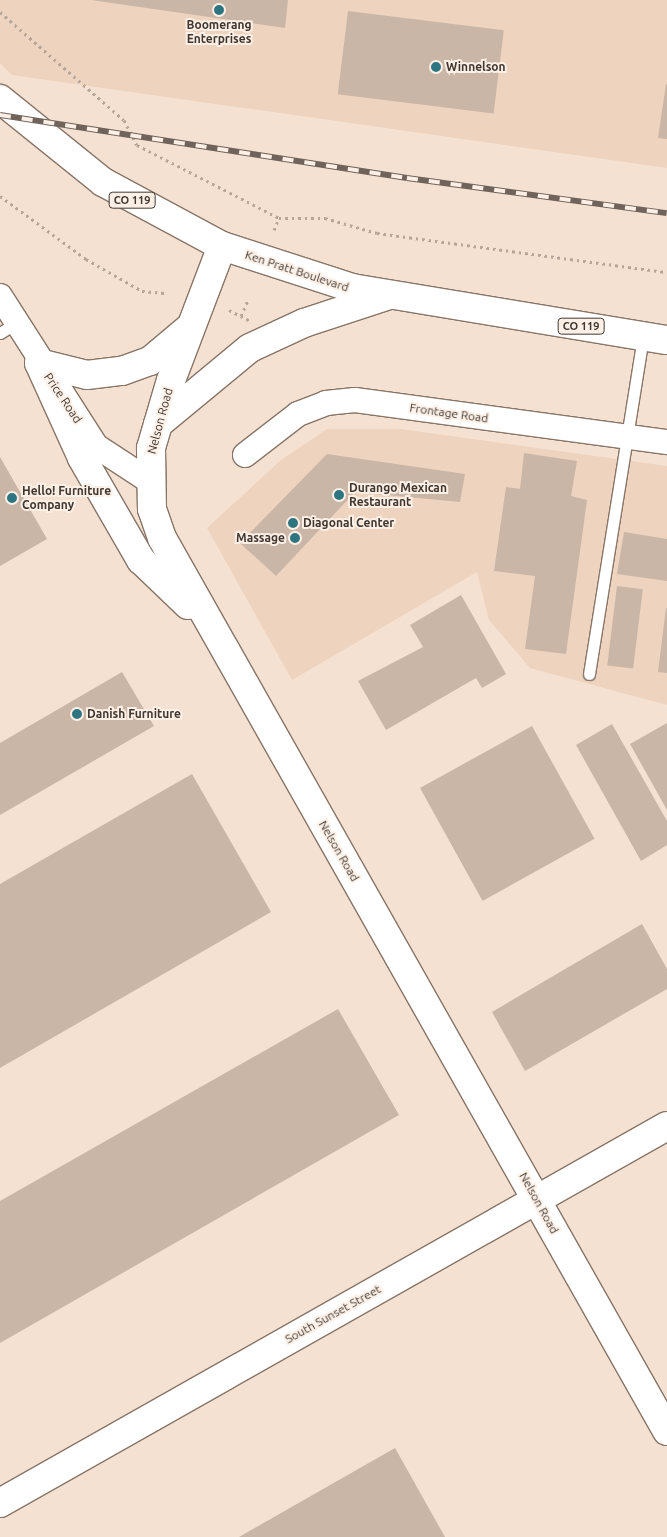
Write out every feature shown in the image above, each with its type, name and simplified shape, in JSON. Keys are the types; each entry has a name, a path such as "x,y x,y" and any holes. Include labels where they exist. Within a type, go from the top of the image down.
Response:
{"main road":[{"name":"Ken Pratt Boulevard","path":"0,99 103,182 222,246 304,275 388,296 655,338"},
{"name":"Nelson Road","path":"222,246 158,424 148,480 162,538 209,625 537,1199 667,1431"},
{"path":"158,424 250,348 304,324 388,296"},
{"path":"38,363 87,375 122,371 167,350 194,324"},
{"path":"38,363 82,458 141,560 209,625"},
{"name":"South Sunset Street","path":"0,1502 667,1126"}],"street":[{"name":"Price Road","path":"0,296 8,328 38,363 96,446 148,480"},
{"name":"Frontage Road","path":"245,455 298,414 326,403 355,400 667,442"}],"lane":[{"path":"589,674 630,437 655,338"}],"path":[{"path":"0,12 124,120 137,145 279,218 325,218 377,233 667,272"},
{"path":"0,196 86,259 142,291 167,293"},
{"path":"274,230 279,218"},
{"path":"229,310 241,316 248,300"}],"shaded area":[{"path":"0,0 667,0 667,168 12,75 0,63"},
{"path":"327,429 401,429 667,466 667,705 530,668 489,620 477,572 292,680 207,528 281,460"}],"building":[{"path":"91,0 288,0 285,28"},
{"path":"348,11 504,30 494,114 338,94"},
{"path":"667,85 667,139 658,138"},
{"path":"524,453 577,461 571,496 587,500 566,654 525,649 535,576 494,571 506,487 520,489"},
{"name":"Diagonal Center","path":"327,454 465,474 460,502 355,492 276,576 240,543"},
{"name":"Hello! Furniture Company","path":"0,457 47,539 0,566"},
{"path":"624,532 667,539 667,581 617,574"},
{"path":"617,586 643,589 633,669 607,665"},
{"path":"461,595 506,674 482,688 476,678 386,730 358,681 423,647 410,625"},
{"path":"667,608 667,673 658,672"},
{"path":"122,672 154,726 0,815 0,743"},
{"path":"667,723 667,810 630,744"},
{"path":"612,724 667,821 667,845 641,861 576,745"},
{"path":"532,726 595,839 483,901 420,788"},
{"path":"192,774 271,912 0,1068 0,884"},
{"path":"642,924 667,969 667,989 525,1071 492,1012"},
{"path":"338,1009 399,1115 0,1343 0,1201"},
{"path":"395,1448 445,1537 239,1537"}],"railway":[{"path":"0,115 407,178 667,213"}],"place":[{"name":"Boomerang Enterprises","path":"219,10"},
{"name":"Winnelson","path":"436,67"},
{"name":"Durango Mexican Restaurant","path":"339,495"},
{"name":"Hello! Furniture Company","path":"12,498"},
{"name":"Diagonal Center","path":"293,523"},
{"name":"Massage","path":"295,538"},
{"name":"Danish Furniture","path":"77,714"}]}
